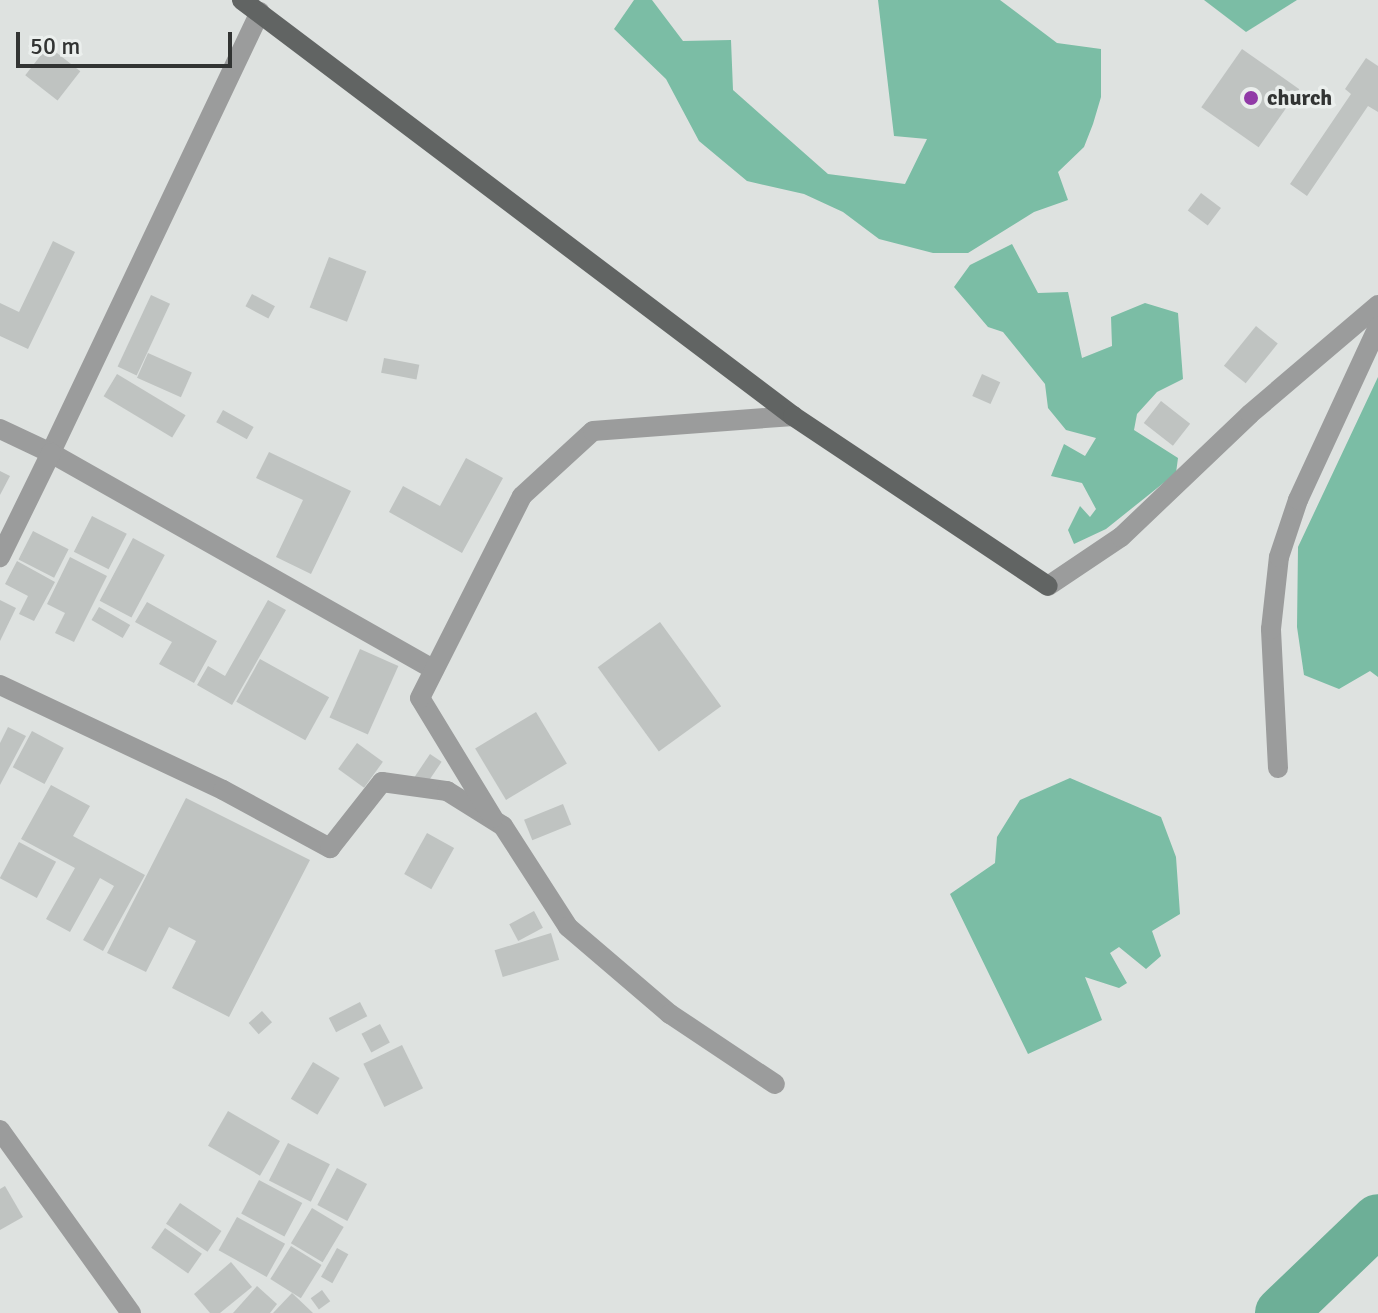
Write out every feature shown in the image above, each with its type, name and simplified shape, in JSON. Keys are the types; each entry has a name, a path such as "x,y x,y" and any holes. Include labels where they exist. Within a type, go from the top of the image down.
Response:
{"main road":[{"path":"242,0 793,416 1048,586"}],"street":[{"path":"0,557 260,12"},
{"path":"1048,586 1121,537 1250,414 1378,305"},
{"path":"1278,768 1271,629 1279,557 1298,500 1378,327"},
{"path":"775,1084 670,1014 568,927 495,821 420,698 522,496 593,431 793,416"},
{"path":"0,429 51,453 434,670"},
{"path":"0,685 223,790 330,848 382,782 447,791 495,821"},
{"path":"0,1130 131,1313"}],"green space":[{"path":"634,0 652,0 683,41 731,40 733,90 828,174 905,184 927,139 894,136 878,0 1000,0 1057,43 1101,49 1101,97 1093,124 1084,147 1058,172 1068,200 1034,212 968,253 933,253 879,239 843,212 804,194 747,181 699,141 666,79 614,29"},
{"path":"1204,0 1297,0 1246,32"},
{"path":"1012,244 1038,293 1068,292 1082,358 1112,346 1111,317 1145,303 1178,313 1183,379 1157,392 1137,414 1134,430 1178,458 1176,473 1106,529 1074,544 1068,530 1080,506 1090,517 1096,509 1082,483 1051,476 1064,444 1085,456 1096,438 1066,430 1048,408 1045,384 1003,332 988,327 954,287 970,265"},
{"path":"1378,377 1378,677 1370,671 1339,689 1304,675 1297,627 1298,547"},
{"path":"1070,778 1161,817 1176,857 1180,914 1152,931 1161,956 1146,969 1119,947 1110,953 1127,983 1119,988 1085,977 1102,1020 1028,1054 950,894 995,863 997,837 1020,800"}],"building":[{"path":"48,46 80,71 58,100 25,75"},
{"name":"church","path":"1242,49 1299,89 1259,147 1201,107"},
{"path":"1366,58 1378,66 1378,112 1368,106 1307,196 1290,184 1351,94 1345,89"},
{"path":"1201,193 1221,208 1208,226 1188,211"},
{"path":"53,241 75,252 28,349 0,336 0,303 19,312"},
{"path":"329,257 366,271 347,322 310,307"},
{"path":"252,294 275,306 268,319 245,306"},
{"path":"151,295 170,304 137,375 118,367"},
{"path":"1256,326 1278,344 1246,383 1224,366"},
{"path":"148,353 192,373 181,397 137,378"},
{"path":"384,358 419,365 416,380 381,373"},
{"path":"117,374 186,415 172,437 104,396"},
{"path":"982,374 1000,382 991,404 972,396"},
{"path":"1161,401 1190,424 1173,446 1144,423"},
{"path":"223,410 254,427 247,439 216,422"},
{"path":"269,452 351,491 311,574 276,557 303,500 256,478"},
{"path":"466,458 503,478 462,553 389,512 403,486 440,506"},
{"path":"0,471 10,476 0,495"},
{"path":"92,516 127,534 109,569 74,552"},
{"path":"33,531 69,549 54,578 18,560"},
{"path":"133,538 165,555 131,618 100,601"},
{"path":"70,557 107,576 74,642 55,633 65,613 47,604"},
{"path":"17,561 55,582 34,621 19,614 28,596 5,584"},
{"path":"0,600 16,608 0,641"},
{"path":"268,600 286,610 232,705 197,685 208,666 225,676"},
{"path":"147,602 217,641 194,683 159,664 172,642 135,622"},
{"path":"99,607 130,625 123,638 92,620"},
{"path":"660,622 721,706 659,751 598,667"},
{"path":"360,649 398,666 368,735 329,718"},
{"path":"260,659 329,697 305,740 236,702"},
{"path":"536,712 567,763 506,800 475,749"},
{"path":"8,727 26,736 0,785 0,743"},
{"path":"32,731 64,748 45,784 13,767"},
{"path":"357,743 383,762 364,788 338,769"},
{"path":"430,754 442,762 426,785 414,777"},
{"path":"51,785 90,806 73,836 145,875 103,951 83,940 114,886 100,878 70,932 46,919 75,868 21,839"},
{"path":"186,798 310,860 229,1017 172,988 196,941 169,927 146,972 107,953"},
{"path":"563,804 571,824 532,840 524,820"},
{"path":"427,833 454,848 431,889 404,874"},
{"path":"19,842 56,862 37,898 0,878"},
{"path":"534,911 543,928 518,941 509,924"},
{"path":"551,933 559,960 503,977 495,950"},
{"path":"360,1002 367,1016 336,1032 329,1018"},
{"path":"262,1011 272,1022 259,1034 249,1023"},
{"path":"380,1024 390,1043 371,1052 361,1034"},
{"path":"402,1045 423,1088 384,1107 363,1064"},
{"path":"313,1062 340,1078 317,1115 291,1099"},
{"path":"228,1111 280,1141 260,1176 208,1146"},
{"path":"288,1143 330,1164 311,1202 269,1180"},
{"path":"337,1168 367,1184 347,1221 317,1205"},
{"path":"259,1180 302,1203 284,1237 241,1214"},
{"path":"5,1186 23,1217 0,1230 0,1189"},
{"path":"180,1203 221,1231 207,1252 166,1224"},
{"path":"312,1208 344,1227 323,1262 291,1243"},
{"path":"237,1217 285,1244 267,1277 219,1250"},
{"path":"165,1228 202,1254 188,1273 151,1248"},
{"path":"291,1246 322,1265 301,1298 270,1279"},
{"path":"337,1248 348,1254 332,1283 321,1277"},
{"path":"231,1262 252,1287 220,1313 210,1313 194,1294"},
{"path":"257,1286 277,1304 270,1313 233,1313"},
{"path":"322,1290 330,1301 319,1310 311,1298"},
{"path":"292,1293 313,1313 273,1313"}],"waterway":[{"path":"1281,1313 1378,1220"}],"place":[{"name":"church","path":"1251,98"}]}
